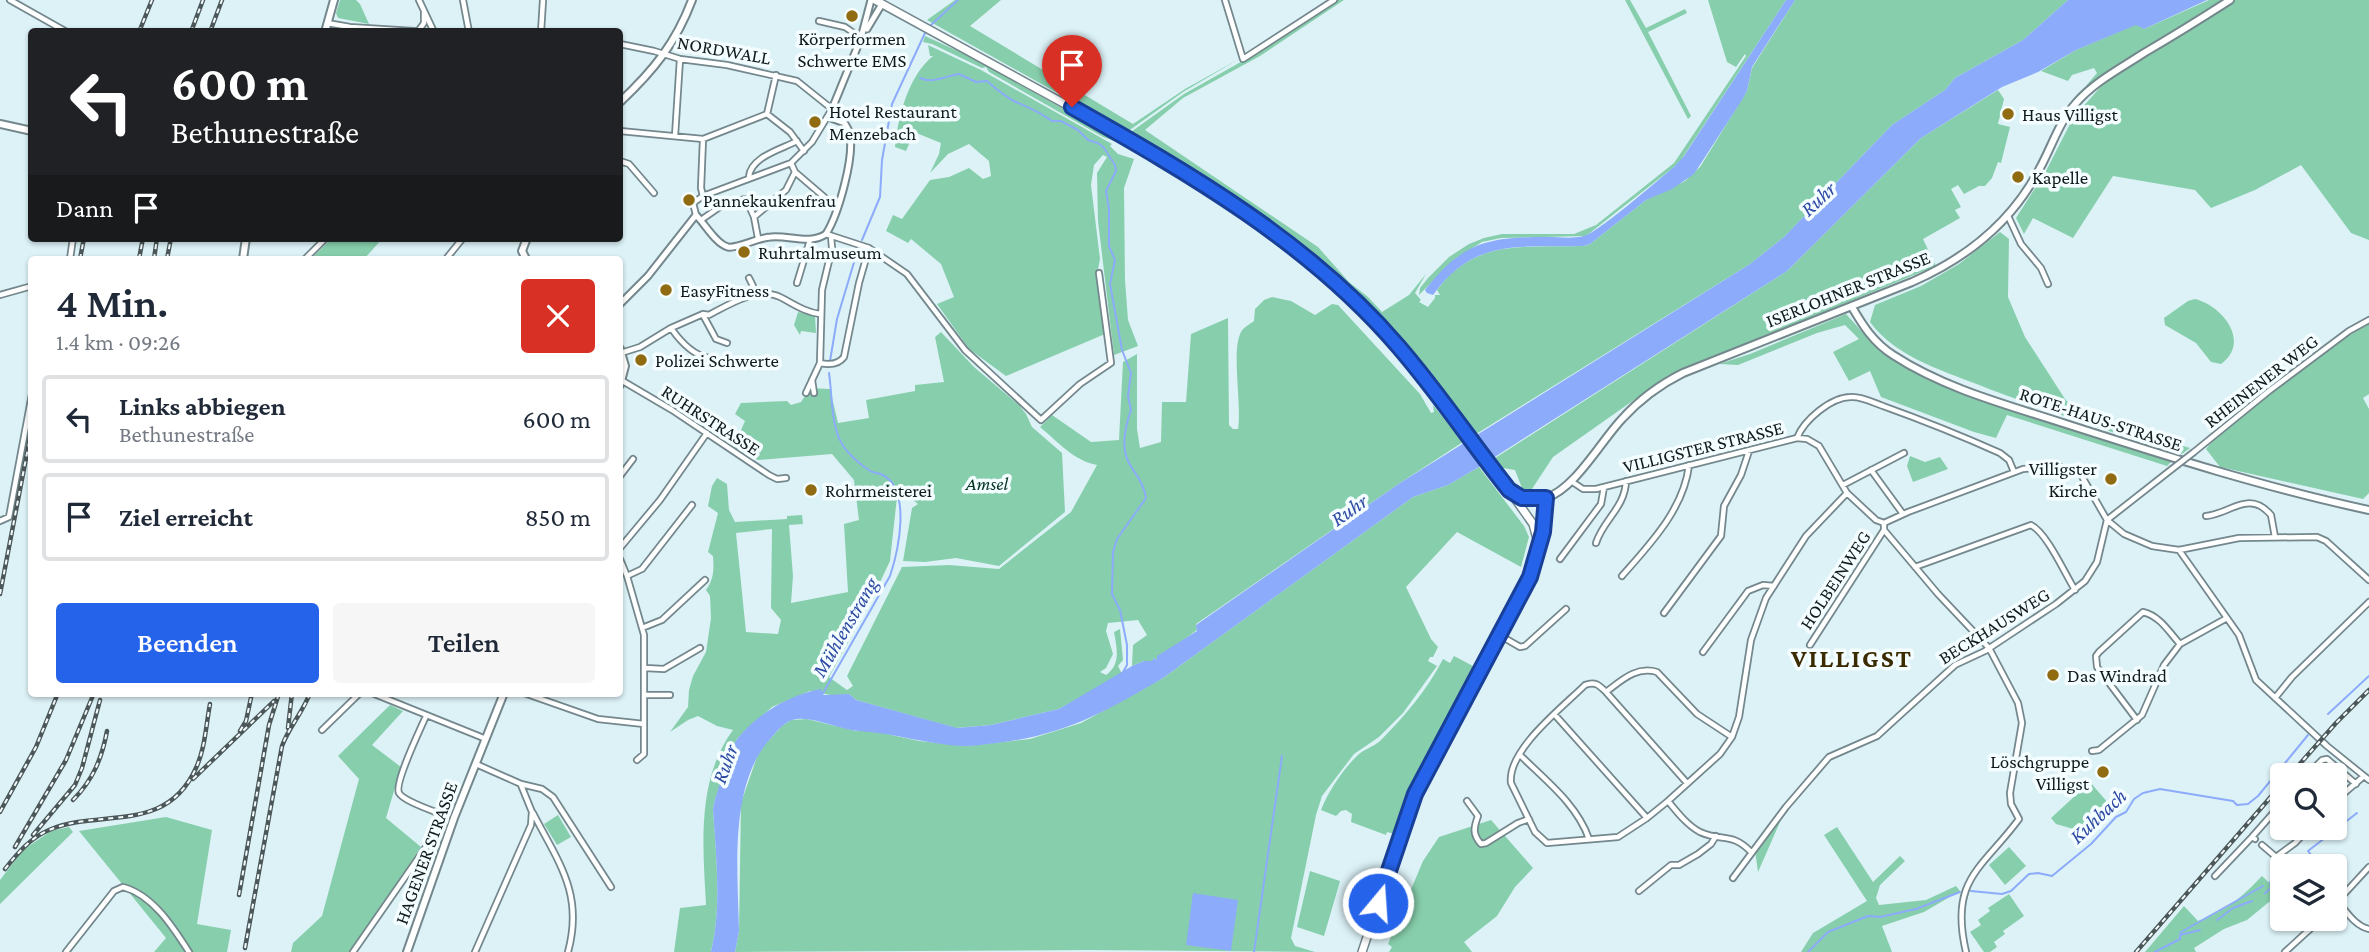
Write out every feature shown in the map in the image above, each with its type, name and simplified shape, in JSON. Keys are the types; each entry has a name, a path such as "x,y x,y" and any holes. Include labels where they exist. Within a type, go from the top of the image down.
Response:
{"main road":[{"path":"326,28 334,0"},
{"path":"665,55 682,26 692,0"},
{"name":"ISERLOHNER STRASSE","path":"1546,498 1559,492 1571,481 1612,429 1654,388 1683,373 1942,269 1987,237 2008,216 2028,188 2060,126 2076,102 2110,75 2230,0"},
{"path":"878,1 1129,139 1245,211 1306,258 1397,344 1509,490 1533,524 1539,545"},
{"name":"NORDWALL","path":"623,99 665,55"},
{"path":"0,124 28,130"},
{"name":"ROTE-HAUS-STRASSE","path":"1852,307 1879,345 1909,365 1944,381 1995,401 2172,458 2369,510"},
{"path":"1362,952 1411,805 1530,577 1545,522 1546,498 1522,498 1509,490"},
{"name":"HAGENER STRASSE","path":"407,952 503,697"}],"street":[{"path":"10,0 60,28"},
{"path":"419,0 430,28"},
{"path":"463,0 468,28"},
{"path":"541,28 543,0"},
{"path":"1224,0 1243,59 1334,0"},
{"path":"862,38 878,1"},
{"path":"878,1 832,109 812,142 790,163 703,196 693,203 699,218 727,247 758,238 784,236 810,240 829,235 869,248 906,274 965,350 1041,420 1080,384 1111,363 1099,273"},
{"path":"421,28 424,11"},
{"path":"819,21 845,27 862,38"},
{"path":"327,23 368,28"},
{"path":"623,45 665,55"},
{"name":"NORDWALL","path":"665,55 797,81 832,109"},
{"path":"675,136 680,59"},
{"path":"767,114 776,75"},
{"path":"806,393 820,363 820,314 826,266 832,248 829,235 845,184 849,161 850,138 845,123 832,109"},
{"path":"623,131 704,139 767,114"},
{"path":"767,114 804,150"},
{"path":"828,117 845,123"},
{"path":"703,196 701,188 704,139"},
{"path":"749,177 756,162 797,141"},
{"path":"623,163 629,164 653,193"},
{"path":"790,163 795,172 837,208"},
{"path":"754,217 786,190 795,172"},
{"path":"623,301 699,218 724,204 743,198 749,202 758,238"},
{"path":"2008,216 2021,244 2041,268 2048,284"},
{"path":"797,283 810,240"},
{"path":"308,256 322,242"},
{"path":"448,256 460,242"},
{"path":"820,363 832,364 844,357 869,248"},
{"path":"749,278 753,286 751,294"},
{"path":"0,295 28,287"},
{"path":"623,350 640,347 671,328 751,294 776,295 804,311 820,314"},
{"path":"706,314 716,339 727,343"},
{"name":"RHEINENER WEG","path":"2107,520 2269,391 2349,331 2369,320"},
{"path":"671,328 678,339 688,347 700,356 709,358"},
{"path":"812,379 814,393"},
{"name":"RUHRSTRASSE","path":"623,385 672,410 745,461 777,479 786,478"},
{"path":"1797,438 1801,428 1812,416 1852,397 1900,412 2000,453 2009,460 2014,472"},
{"path":"0,521 9,517 28,415"},
{"path":"623,544 660,500 706,433"},
{"name":"VILLIGSTER STRASSE","path":"1571,481 1583,489 1604,487 1797,438 1807,439 1818,446 1847,494 1876,520 1884,523"},
{"path":"1664,613 1721,536 1724,506 1741,475 1749,450"},
{"path":"1843,485 1904,453"},
{"path":"623,472 633,459"},
{"path":"1622,576 1665,524 1684,488 1689,465"},
{"path":"1966,952 1963,924 1967,885 1973,873 2019,819 2011,804 2010,793 2022,716 1989,648 1915,567 1884,530 1884,523 2014,472 2045,466 2070,468 2080,472 2107,520 2116,529 2152,546 2179,550 2239,538 2317,537 2326,541 2369,580"},
{"path":"1871,470 1903,514"},
{"path":"1596,543 1620,505 1626,481"},
{"path":"1560,559 1601,504 1604,487"},
{"path":"1687,783 1598,684 1585,685 1534,735 1511,771 1511,783 1538,837 1547,843 1618,837 1668,801 1720,754 1732,737 1739,717 1751,640 1766,598 1806,536 1847,494"},
{"path":"2206,516 2217,515 2245,503 2259,506 2271,515 2275,537"},
{"path":"627,576 642,569 692,505"},
{"name":"BECKHAUSWEG","path":"1733,878 1829,757 1877,736 1944,673 1989,648 2085,581 2097,562 2107,520"},
{"path":"1915,567 2031,525 2038,529 2075,590"},
{"name":"HOLBEINWEG","path":"1810,645 1884,530"},
{"path":"2179,550 2242,642 2253,675 2327,746 2367,778 2347,791"},
{"path":"623,566 645,639 642,724 644,754 637,760"},
{"path":"642,628 662,620 705,580"},
{"path":"1703,652 1748,591 1763,585 1774,586"},
{"path":"2275,698 2291,677 2369,603"},
{"path":"1501,635 1520,647 1525,646 1566,609"},
{"path":"2137,720 2097,667 2096,656 2143,612 2154,616 2180,644"},
{"path":"2092,751 2099,750 2146,710 2169,655 2180,644 2227,618"},
{"path":"645,668 668,667 700,648"},
{"path":"1606,692 1633,672 1657,672 1697,715 1732,737"},
{"path":"644,695 670,695"},
{"path":"321,730 356,697"},
{"path":"381,697 487,739"},
{"path":"535,697 598,719 642,724"},
{"path":"1555,715 1647,818"},
{"path":"352,952 444,821 443,815 415,804 398,791 402,772 426,716"},
{"path":"1520,755 1569,804 1589,839"},
{"name":"HAGENER STRASSE","path":"476,764 521,784 542,789 553,797 611,887"},
{"path":"2347,777 2356,784"},
{"path":"521,784 532,812 556,854 570,889 573,927 568,952"},
{"path":"1467,801 1478,816 1474,834 1481,844 1529,819"},
{"path":"1668,801 1703,834 1735,839 1751,852"},
{"path":"475,952 531,825 532,812"},
{"path":"2215,876 2254,838 2270,818"},
{"path":"1639,891 1671,865 1679,865 1698,854 1711,844 1716,836"},
{"path":"2262,845 2276,857 2298,840"},
{"path":"2347,891 2369,867"},
{"path":"66,952 114,891 123,887 132,889 164,916 188,952"},
{"path":"2347,914 2365,929 2369,929"},
{"path":"2285,952 2308,931"}],"green space":[{"path":"340,0 356,0 369,24 338,18 336,13"},
{"path":"955,0 1001,0 970,26 1133,124 1185,89 1239,59 1183,92 1127,132 927,20"},
{"path":"1337,0 1344,0 1260,56 1183,98 1145,130 1318,247 1349,282 1382,312 1409,295 1426,274 1415,293 1421,300 1419,302 1428,307 1435,295 1440,295 1437,290 1452,273 1468,261 1485,254 1522,247 1590,244 1646,200 1685,181 1700,167 1747,91 1752,68 1795,0 2068,0 2023,40 1955,78 1945,90 1892,125 1784,237 1750,264 1473,436 1397,338 1342,283 1254,214 1128,134 1184,94 1262,50"},
{"path":"1625,0 1630,0 1646,28 1685,9 1687,13 1648,32 1691,116 1688,119"},
{"path":"1708,0 1786,0 1681,160 1586,236 1501,238 1482,242 1454,260 1419,295 1420,288 1428,278 1449,257 1469,244 1502,234 1574,234 1596,225 1674,163 1746,56 1745,54 1736,67 1727,62"},
{"path":"2209,0 2369,0 2369,240 2351,233 2301,165 2255,190 2211,208 2195,190 2113,176 2073,238 2033,218 2024,234 2016,218 2046,171 2073,118 2104,83 2100,77 2085,87 2097,73 2094,68 2072,75 2068,81 2041,71 2076,50 2136,24 2144,29"},
{"path":"925,36 971,57 1119,140 1103,137 989,72 986,67 982,68 923,42"},
{"path":"928,45 981,70 1112,144 1110,146 1118,154 1134,159 1124,188 1125,280 1128,320 1138,346 1114,355 1098,221 1097,173 1107,157 1103,155 1094,165 1091,185 1100,259 1097,274 1105,334 1006,376 969,349 937,304 954,297 941,264 911,239 908,243 886,231 893,215 902,219 930,180 949,177 969,168 983,179 991,176 989,161 969,144 948,154 930,173 941,143 914,132 906,151 895,147 902,110 911,86 924,64 933,56 930,56"},
{"path":"1998,90 2004,99 1998,124 2010,127 2001,163 1998,162 1992,178 1985,186 1979,186 1964,194 1958,185 1951,189 1961,207 1955,210 1960,218 1923,239 1936,266 1668,376 1553,457 1530,492 1522,488 1515,470 1503,468 1495,458 1787,271 1921,138"},
{"path":"2000,232 2009,239 2008,297 2025,337 2065,399 2081,417 2190,448 2182,454 2085,423 1940,370 1894,346 1870,322 1875,305 1921,286 1959,264"},
{"path":"328,242 379,242 367,256 314,256"},
{"name":"Amsel","path":"1272,297 1291,301 1315,315 1332,304 1338,305 1420,394 1431,413 1434,412 1433,405 1463,442 1196,624 1197,630 1157,660 1154,658 1153,661 1132,666 1133,645 1147,635 1138,620 1108,623 1106,631 1113,654 1106,668 1100,672 1106,675 1114,666 1117,656 1114,632 1120,629 1123,660 1118,666 1122,674 1059,709 991,725 956,728 856,700 849,694 836,696 810,691 772,707 737,739 715,799 713,809 717,899 711,952 674,952 680,908 706,905 703,837 707,792 721,749 733,730 717,726 698,716 670,732 688,707 693,676 706,652 711,618 710,596 706,590 712,578 713,565 713,556 708,552 718,513 708,506 712,486 717,478 727,484 729,510 735,522 787,519 787,516 802,515 803,524 789,525 793,576 791,603 848,592 844,524 859,520 854,480 832,454 758,460 720,440 724,431 738,437 745,421 735,414 741,403 787,401 791,405 801,402 810,388 830,389 838,423 869,418 866,400 915,391 915,385 944,382 935,337 941,332 974,367 1019,405 1032,427 1062,453 1065,512 999,566 956,558 925,562 903,561 912,508 918,504 898,488 890,561 829,677 847,690 853,686 847,676 902,567 949,565 999,569 1071,512 1097,465 1073,455 1040,427 1052,415 1091,442 1119,440 1123,362 1137,354 1137,429 1140,448 1161,442 1162,402 1186,402 1191,334 1228,318 1229,425 1238,429 1238,340 1242,330 1254,321 1255,309 1264,300","holes":["772,529 771,608 781,620 778,634 746,632 736,533"]},
{"path":"2195,299 2215,309 2230,326 2234,346 2221,364 2211,362 2196,343 2165,325 2164,318"},
{"path":"798,312 815,316 816,333 801,331 800,335 794,325"},
{"path":"1846,314 1877,348 1899,364 2052,424 2172,461 2167,466 2007,415 1996,438 1881,397 1870,371 1849,381 1833,352 1859,339 1845,325 1817,333 1738,365 1719,364"},
{"path":"2369,324 2369,394 2363,398 2369,409 2369,493 2363,499 2220,467 2206,449 2209,445 2286,380 2328,349"},
{"path":"1910,456 1925,462 1940,457 1948,469 1913,482 1907,466"},
{"path":"1479,467 1524,526 1529,537 1521,567 1457,532 1406,587 1431,639 1438,647 1428,661 1437,666 1403,713 1379,737 1354,754 1322,796 1291,938 1295,946 1315,952 735,952 739,931 741,803 759,751 791,720 807,719 856,731 873,731 919,741 966,746 1030,739 1081,723 1163,678 1413,497 1448,485"},
{"path":"1454,656 1473,666 1474,672 1421,769 1394,834 1387,832 1386,835 1351,822 1352,814 1346,810 1336,816 1321,810 1346,767 1389,732 1423,692 1443,659 1450,663"},
{"path":"390,705 403,711 372,745 401,767 386,818 421,847 351,952 291,952 293,943 322,916 359,779 338,756"},
{"path":"2090,782 2109,804 2077,830 2056,824 2051,818"},
{"path":"1783,814 1780,822 1758,872 1755,850"},
{"path":"558,815 571,837 557,845 544,824"},
{"path":"166,817 212,830 197,924 231,930 227,952 154,952 166,938 79,831"},
{"path":"1491,820 1533,868 1515,887 1497,916 1464,942 1472,952 1389,952 1392,947 1388,944 1423,861 1439,837"},
{"path":"69,827 73,832 0,904 0,880 23,850 51,831"},
{"path":"1837,827 1873,882 1900,856 1905,861 1880,885 1876,898 1879,905 1926,900 1956,886 1960,891 1924,912 1882,926 1892,952 1801,952 1813,933 1867,901 1824,835"},
{"path":"2009,847 2026,866 2005,885 1989,865"},
{"path":"1310,871 1340,881 1324,936 1297,927"},
{"path":"2262,876 2270,884 2270,901 2247,920 2224,929 2194,948 2196,952 2145,952 2184,906 2198,921 2233,903"},
{"path":"2009,894 2024,916 2003,931 2005,934 1994,942 1997,947 1990,952 1984,952 1970,932 1981,925 1978,920 1990,911 1988,908"}],"water":[{"path":"1786,0 1795,0 1752,67 1747,91 1742,100 1694,174 1672,189 1646,200 1590,244 1518,247 1482,255 1465,263 1449,276 1433,295 1427,293 1425,290 1452,261 1478,246 1509,239 1584,236 1629,205 1684,156"},
{"path":"2068,0 2207,0 2144,29 2136,25 2076,50 2038,72 2002,87 1921,138 1787,271 1479,467 1448,485 1413,497 1163,678 1142,690 1064,728 1021,739 976,745 938,744 851,730 807,719 786,723 758,756 748,778 742,803 737,856 739,931 735,952 711,952 717,899 713,809 715,799 734,744 746,729 765,713 798,695 821,689 823,695 849,694 856,700 957,728 991,725 1059,709 1132,666 1152,661 1154,658 1157,660 1157,656 1197,631 1196,625 1400,483 1750,264 1784,237 1892,125 1945,90 1955,78 2023,40"},
{"path":"1193,893 1238,900 1231,951 1186,945"}],"waterway":[{"name":"Mühlenstrang","path":"931,25 958,0"},
{"name":"Mühlenstrang","path":"862,240 880,197 882,160 892,104 925,33"},
{"path":"920,78 934,80 959,74 976,82 987,81 1012,100 1052,121 1061,121 1078,130 1088,140 1098,143 1115,165 1116,171 1106,191 1109,246 1115,260 1110,284 1122,350 1131,373 1128,396 1131,410 1124,447 1146,498 1117,539 1113,552 1112,594 1120,610 1127,645 1127,665 1122,674"},
{"name":"Mühlenstrang","path":"830,361 837,319 858,249"},
{"name":"Mühlenstrang","path":"822,695 890,576 900,523 900,508 892,483 858,462 839,438 833,414 829,373"},
{"name":"Kuhbach","path":"2328,714 2369,676"},
{"name":"Kuhbach","path":"1971,891 2002,894 2011,891 2029,874 2052,876 2091,844 2143,793 2160,789 2233,801 2237,805 2248,804 2258,796 2308,735"},
{"path":"1254,952 1282,756"},
{"path":"2310,854 2308,851 2357,813"},
{"path":"2180,935 2263,886"},
{"path":"2265,893 2270,889"},
{"name":"Kuhbach","path":"1808,952 1828,932 1868,916 1880,917 1916,909 1960,892"},
{"path":"2217,920 2233,908 2252,901"},
{"path":"2155,952 2180,939 2180,935 2200,930"}],"railway":[{"path":"141,28 152,0"},
{"path":"192,28 203,0"},
{"path":"212,28 222,0"},
{"path":"81,256 83,242"},
{"path":"140,256 142,242"},
{"path":"154,256 156,242"},
{"path":"168,256 170,242"},
{"path":"0,594 28,448"},
{"path":"2301,763 2369,690"},
{"path":"0,812 36,747 56,697"},
{"path":"15,847 66,760 92,697"},
{"path":"240,731 246,721 251,697"},
{"path":"239,895 269,725 278,697"},
{"path":"288,728 292,697"},
{"path":"245,948 282,746 308,697"},
{"path":"33,835 75,785 100,700"},
{"path":"193,779 274,701"},
{"path":"5,869 30,842 49,830 89,820 130,816 168,803 183,789 199,761 210,704"},
{"path":"73,800 96,768 107,731"},
{"path":"2136,952 2270,798"}],"place":[{"name":"Körperformen Schwerte EMS","path":"852,16"},
{"name":"Haus Villigst","path":"2008,114"},
{"name":"Hotel Restaurant Menzebach","path":"815,122"},
{"name":"Kapelle","path":"2018,177"},
{"name":"Pannekaukenfrau","path":"689,200"},
{"name":"Ruhrtalmuseum","path":"744,252"},
{"name":"EasyFitness","path":"666,290"},
{"name":"Polizei Schwerte","path":"641,360"},
{"name":"Villigster Kirche","path":"2111,479"},
{"name":"Rohrmeisterei","path":"811,490"},
{"name":"Das Windrad","path":"2053,675"},
{"name":"Löschgruppe Villigst","path":"2103,772"}],"district":[{"name":"VILLIGST","path":"1852,658"}],"route":[{"path":"1072,107 1245,211 1306,258 1397,344 1509,490 1522,498 1546,498 1543,532 1530,577 1415,794 1378,903"}],"water label":[{"name":"Ruhr","path":"1818,199"},
{"name":"Ruhr","path":"1349,510"},
{"name":"Ruhr","path":"725,764"}]}
